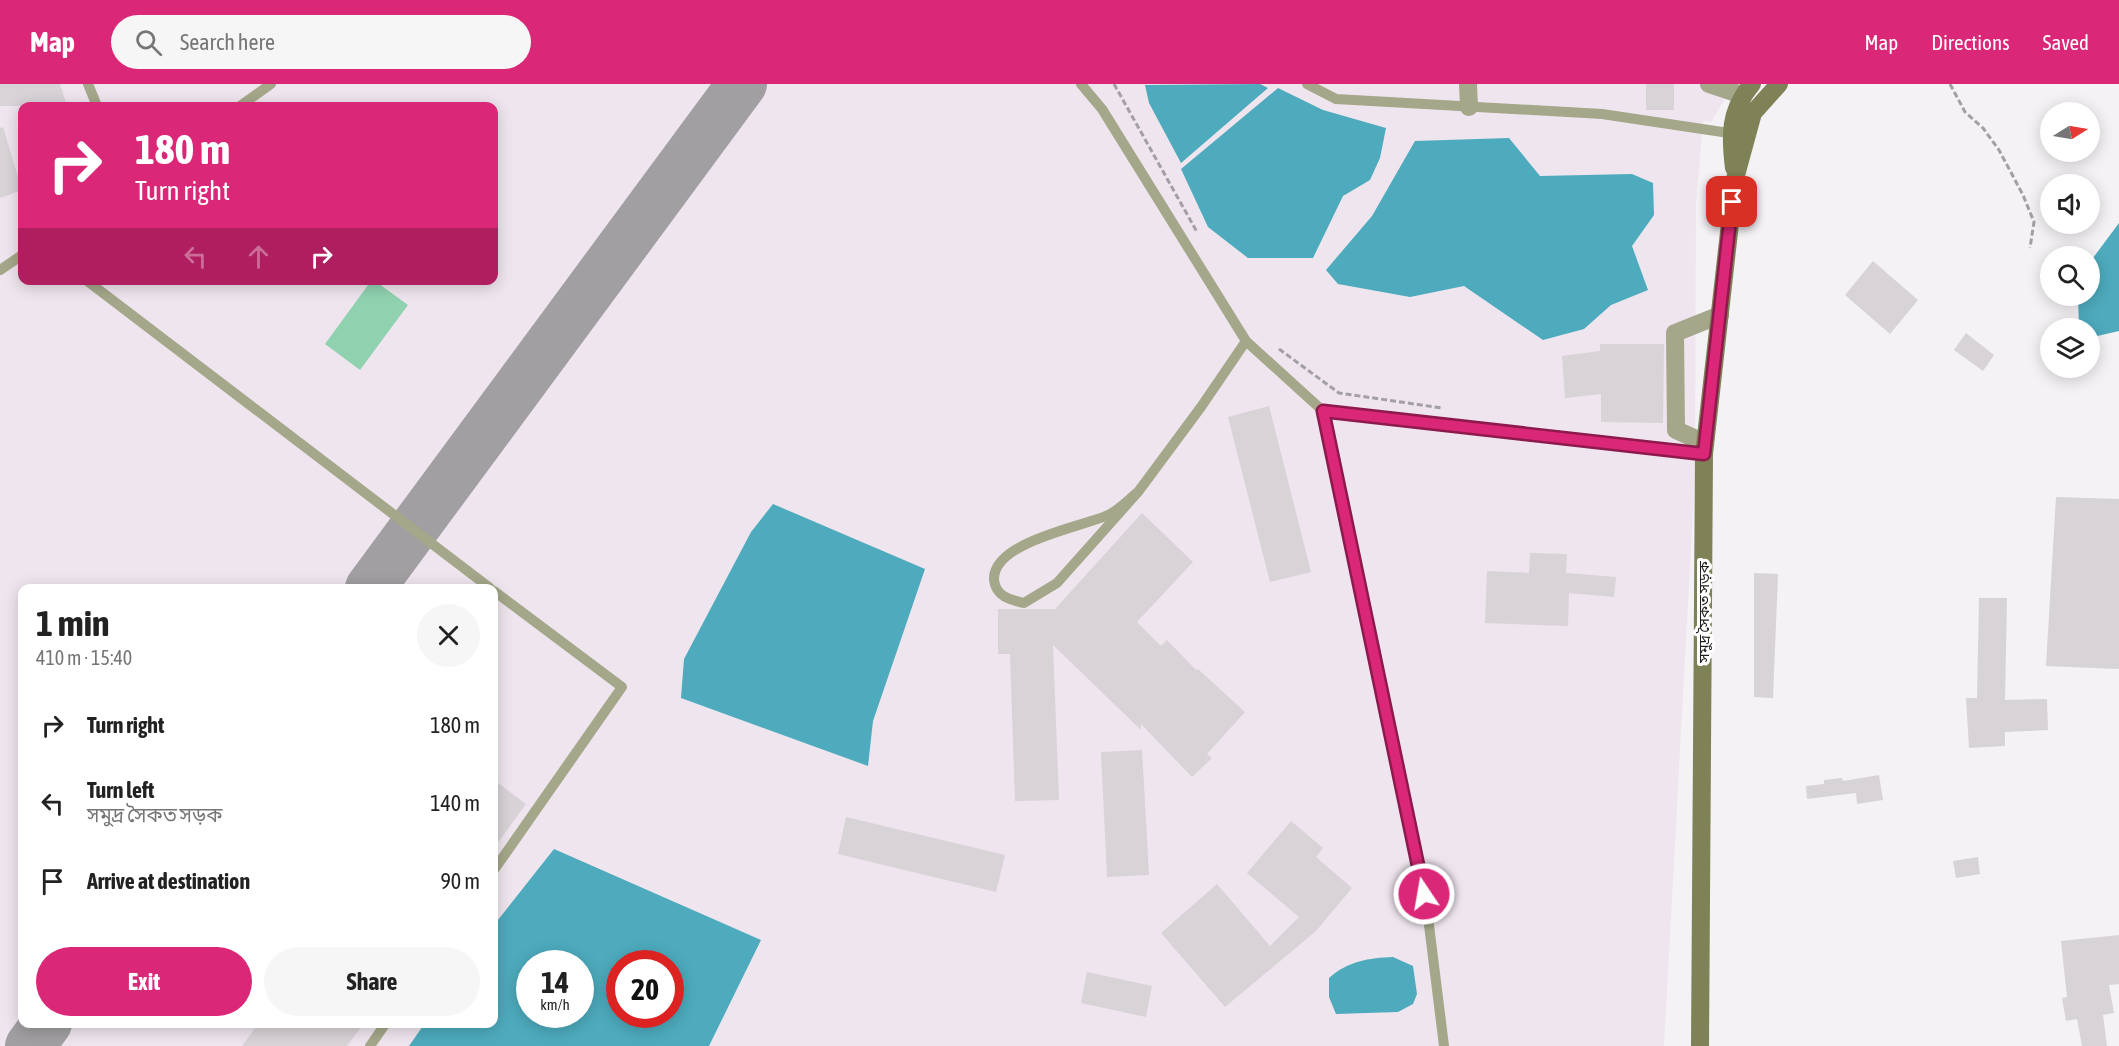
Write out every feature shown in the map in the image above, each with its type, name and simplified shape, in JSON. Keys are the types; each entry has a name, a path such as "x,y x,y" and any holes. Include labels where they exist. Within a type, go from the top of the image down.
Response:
{"main road":[{"name":"সমুদ্র সৈকত সড়ক","path":"1700,1046 1705,448 1735,179 1753,113 1779,84"},
{"name":"সমুদ্র সৈকত সড়ক","path":"1735,179 1730,133 1747,90"}],"street":[{"path":"1468,84 1469,107"},
{"path":"1709,84 1747,90"},
{"path":"1705,448 1676,430 1675,333 1720,315"}],"lane":[{"path":"88,84 95,102"},
{"path":"246,102 271,84"},
{"path":"1081,84 1102,109 1245,340 1323,411 1428,917 1444,1046"},
{"path":"1307,84 1336,99 1602,114 1730,133"},
{"path":"0,270 18,258"},
{"path":"93,285 485,584"},
{"path":"1137,492 1110,514 1049,533 1017,550 999,564 994,574 995,586 1005,598 1024,603 1057,583 1137,492 1201,407 1245,340"},
{"path":"1323,411 1705,448"},
{"path":"498,594 622,687 498,864"},
{"path":"370,1046 383,1028"}],"path":[{"path":"1114,84 1200,237"},
{"path":"1950,84 1965,112 1983,128 1999,150 2023,195 2034,222 2030,248"},
{"path":"1271,344 1339,393 1454,410"}],"shaded area":[{"path":"0,84 1734,84 1711,122 1703,121 1696,204 1695,475 1664,1046 0,1046"}],"green space":[{"path":"368,285 380,285 408,305 360,370 325,344"}],"water":[{"path":"1260,84 1268,88 1181,163 1149,103 1145,85"},
{"path":"1278,88 1323,110 1386,128 1380,158 1370,180 1343,196 1313,258 1248,258 1208,227 1181,169"},
{"path":"1509,138 1540,176 1632,174 1653,183 1654,215 1632,246 1648,290 1611,305 1584,329 1543,340 1464,286 1410,297 1338,284 1326,270 1372,216 1415,141"},
{"path":"2119,223 2119,331 2100,335 2100,318 2079,318 2078,306 2100,306 2100,249"},
{"path":"773,504 925,569 873,721 868,766 681,698 684,659 751,532"},
{"path":"554,849 761,940 709,1046 409,1046 422,1028 498,1028 498,920"},
{"path":"1393,957 1413,966 1417,994 1413,1004 1398,1012 1336,1014 1329,997 1329,978 1351,964 1376,958"}],"building":[{"path":"0,84 60,84 66,102 18,102 18,106 0,106"},
{"path":"1646,84 1674,84 1674,110 1646,110"},
{"path":"3,127 18,177 18,191 0,198 0,128"},
{"path":"1873,261 1918,300 1890,334 1845,295"},
{"path":"1966,333 1994,355 1983,371 1954,350"},
{"path":"1600,344 1664,344 1663,423 1601,422 1601,394 1565,398 1562,356 1600,351"},
{"path":"1269,406 1311,572 1270,582 1228,417"},
{"path":"2056,497 2119,499 2119,669 2046,666"},
{"path":"1142,513 1193,562 1137,622 1161,646 1167,640 1196,670 1198,669 1245,712 1207,754 1212,758 1192,777 1141,724 1141,730 1053,645 1059,800 1015,801 1010,654 998,654 998,609 1055,609"},
{"path":"1530,553 1567,554 1566,573 1616,577 1614,597 1569,593 1568,626 1485,623 1487,571 1529,573"},
{"path":"1754,573 1778,574 1773,698 1754,697"},
{"path":"1979,598 2007,598 2005,700 2047,699 2048,730 2005,732 2005,746 1969,748 1966,698 1977,698"},
{"path":"1142,750 1149,875 1107,877 1101,752"},
{"path":"1879,775 1883,800 1857,804 1856,793 1807,799 1806,786 1824,784 1824,780 1842,778 1843,781"},
{"path":"498,783 526,804 498,842"},
{"path":"846,817 1005,855 996,892 838,854"},
{"path":"1291,821 1323,848 1316,857 1352,888 1316,931 1225,1007 1161,933 1217,884 1270,946 1299,917 1247,873"},
{"path":"1978,857 1980,874 1956,878 1953,861"},
{"path":"2119,935 2119,984 2109,985 2114,1013 2103,1015 2107,1046 2082,1046 2077,1019 2066,1021 2062,998 2067,997 2061,941"},
{"path":"1087,972 1152,986 1146,1017 1081,1003"},
{"path":"255,1028 360,1028 347,1046 242,1046"}],"taxiway":[{"path":"373,584 742,84"},
{"path":"30,1046 43,1028"}],"route":[{"path":"1424,894 1323,411 1704,454 1732,202"}]}
